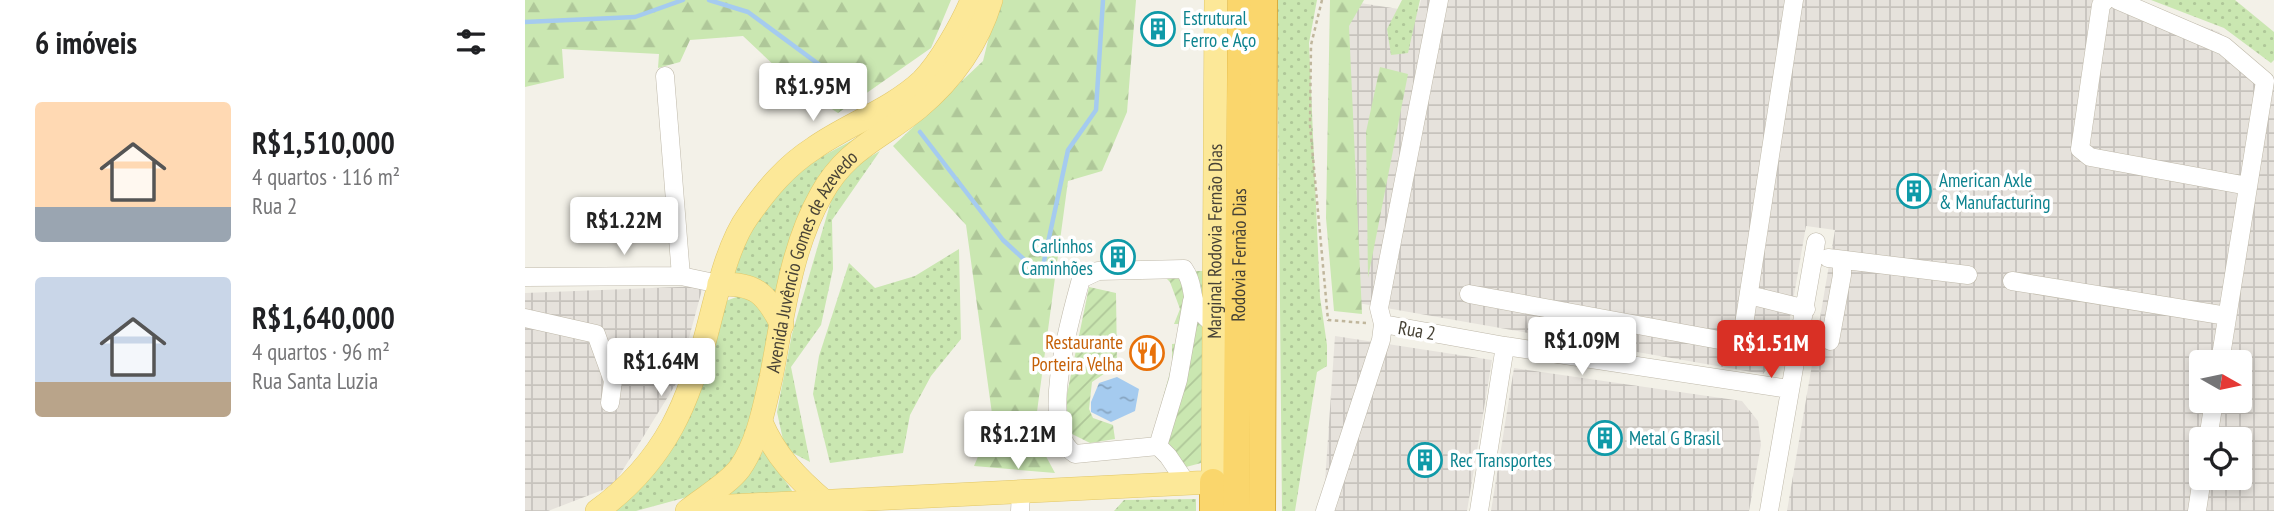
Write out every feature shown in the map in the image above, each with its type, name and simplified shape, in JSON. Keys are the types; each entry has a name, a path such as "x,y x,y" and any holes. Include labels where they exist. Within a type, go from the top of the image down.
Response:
{"highway":[{"name":"Rodovia Fernão Dias","path":"1236,511 1241,0"},
{"name":"Rodovia Fernão Dias","path":"1262,511 1264,0"},
{"path":"1200,483 1213,511"}],"main road":[{"name":"Avenida Juvêncio Gomes de Azevedo","path":"597,511 629,488 663,447 699,363 719,284 745,220 773,181 813,148 899,99 923,79 966,16 972,0"},
{"name":"Avenida Juvêncio Gomes de Azevedo","path":"687,511 739,469 761,422 800,241 836,169 876,135 918,108 957,68 983,28 991,0"},
{"path":"1205,0 1215,100"},
{"name":"Marginal Rodovia Fernão Dias","path":"1200,483 1212,323 1216,0"},
{"path":"719,284 750,286 763,295 782,325"},
{"path":"761,422 773,450 796,478 825,502"},
{"path":"712,511 730,506 825,502 1020,502 1200,483"}],"street":[{"path":"1325,511 1381,340 1383,324 1379,308 1439,0"},
{"path":"1469,294 1741,344 1794,0"},
{"path":"2106,0 2101,5 2080,149 2090,157 2248,186"},
{"path":"2117,0 2224,46 2265,81 2222,350"},
{"path":"665,76 681,276"},
{"path":"1769,511 1815,249 1837,259 1968,275"},
{"path":"1830,341 1842,275 1837,259"},
{"path":"1158,446 1181,368 1192,302 1188,276 1180,268 1098,271 1081,279 1059,374 1059,434 1065,447 1075,454 1158,446 1200,483"},
{"path":"525,277 681,276 719,284"},
{"path":"2012,281 2227,316"},
{"path":"1749,295 1805,309"},
{"path":"1192,302 1212,323"},
{"path":"525,318 596,334 613,381 610,403"},
{"name":"Rua 2","path":"1383,324 1505,346 1789,389"},
{"path":"1479,511 1505,346"},
{"path":"2197,511 2200,490"}],"path":[{"name":"Rua 2","path":"1322,0 1311,45 1310,125 1328,320 1383,324"}],"shaded area":[{"path":"1341,0 1418,12 1421,0 2127,0 2219,32 2274,86 2274,511 1787,511 1835,230 1806,226 1785,347 1763,374 1352,302"},
{"path":"703,286 677,382 613,486 548,511 525,511 525,293"},
{"path":"1335,336 1492,360 1467,511 1323,511"},
{"path":"1514,368 1742,401 1758,421 1761,445 1749,511 1491,511"}],"green space":[{"path":"525,0 951,0 931,48 838,113 795,85 743,36 690,40 680,62 658,68 659,54 562,49 564,78 525,87"},
{"path":"998,0 1136,0 1127,112 1102,171 1068,181 1034,434 1055,473 974,466 993,421 966,225 893,146 983,61"},
{"path":"1277,0 1317,0 1309,43 1320,297 1327,345 1327,366 1317,372 1295,511 1282,511"},
{"path":"1330,0 1364,0 1349,26 1362,314 1334,311 1326,218"},
{"path":"1402,0 1420,0 1408,53 1391,55 1387,29"},
{"path":"2151,0 2235,0 2274,32 2274,60 2271,63 2224,28"},
{"path":"1380,67 1408,74 1368,278 1366,132"},
{"path":"873,129 848,148 781,299 729,277 751,226 797,170"},
{"path":"880,151 832,220 833,269 821,325 791,367 810,462 785,449 777,412 792,334 834,191 856,165"},
{"path":"959,249 961,339 931,376 910,415 903,453 830,463 813,394 819,356 849,263 875,288 915,276"},
{"path":"1159,271 1203,271 1201,463 1186,467 1155,427 1172,365 1172,344 1185,343 1185,324 1174,324 1180,309 1170,282"},
{"path":"1089,287 1116,293 1117,365 1092,382 1089,409 1093,418 1113,425 1115,439 1090,443 1068,432 1066,399"},
{"path":"742,295 754,298 773,318 746,442 728,472 702,493 636,511 609,511 625,501 723,302"},
{"path":"764,450 799,501 724,501"},
{"path":"1196,499 1196,511 1114,511 1124,500"}],"water":[{"path":"1117,377 1139,389 1135,411 1111,422 1091,412 1091,402 1099,383"}],"waterway":[{"path":"525,22 635,17 683,0"},
{"path":"709,0 748,12 851,88"},
{"path":"920,132 1003,240 1041,275 1068,150 1096,110 1103,0"}],"place":[{"name":"Estrutural Ferro e Aço","path":"1158,29"},
{"name":"American Axle & Manufacturing","path":"1914,191"},
{"name":"Carlinhos Caminhões","path":"1118,257"},
{"name":"Restaurante Porteira Velha","path":"1147,353"},
{"name":"Metal G Brasil","path":"1605,438"},
{"name":"Rec Transportes","path":"1425,460"}]}
